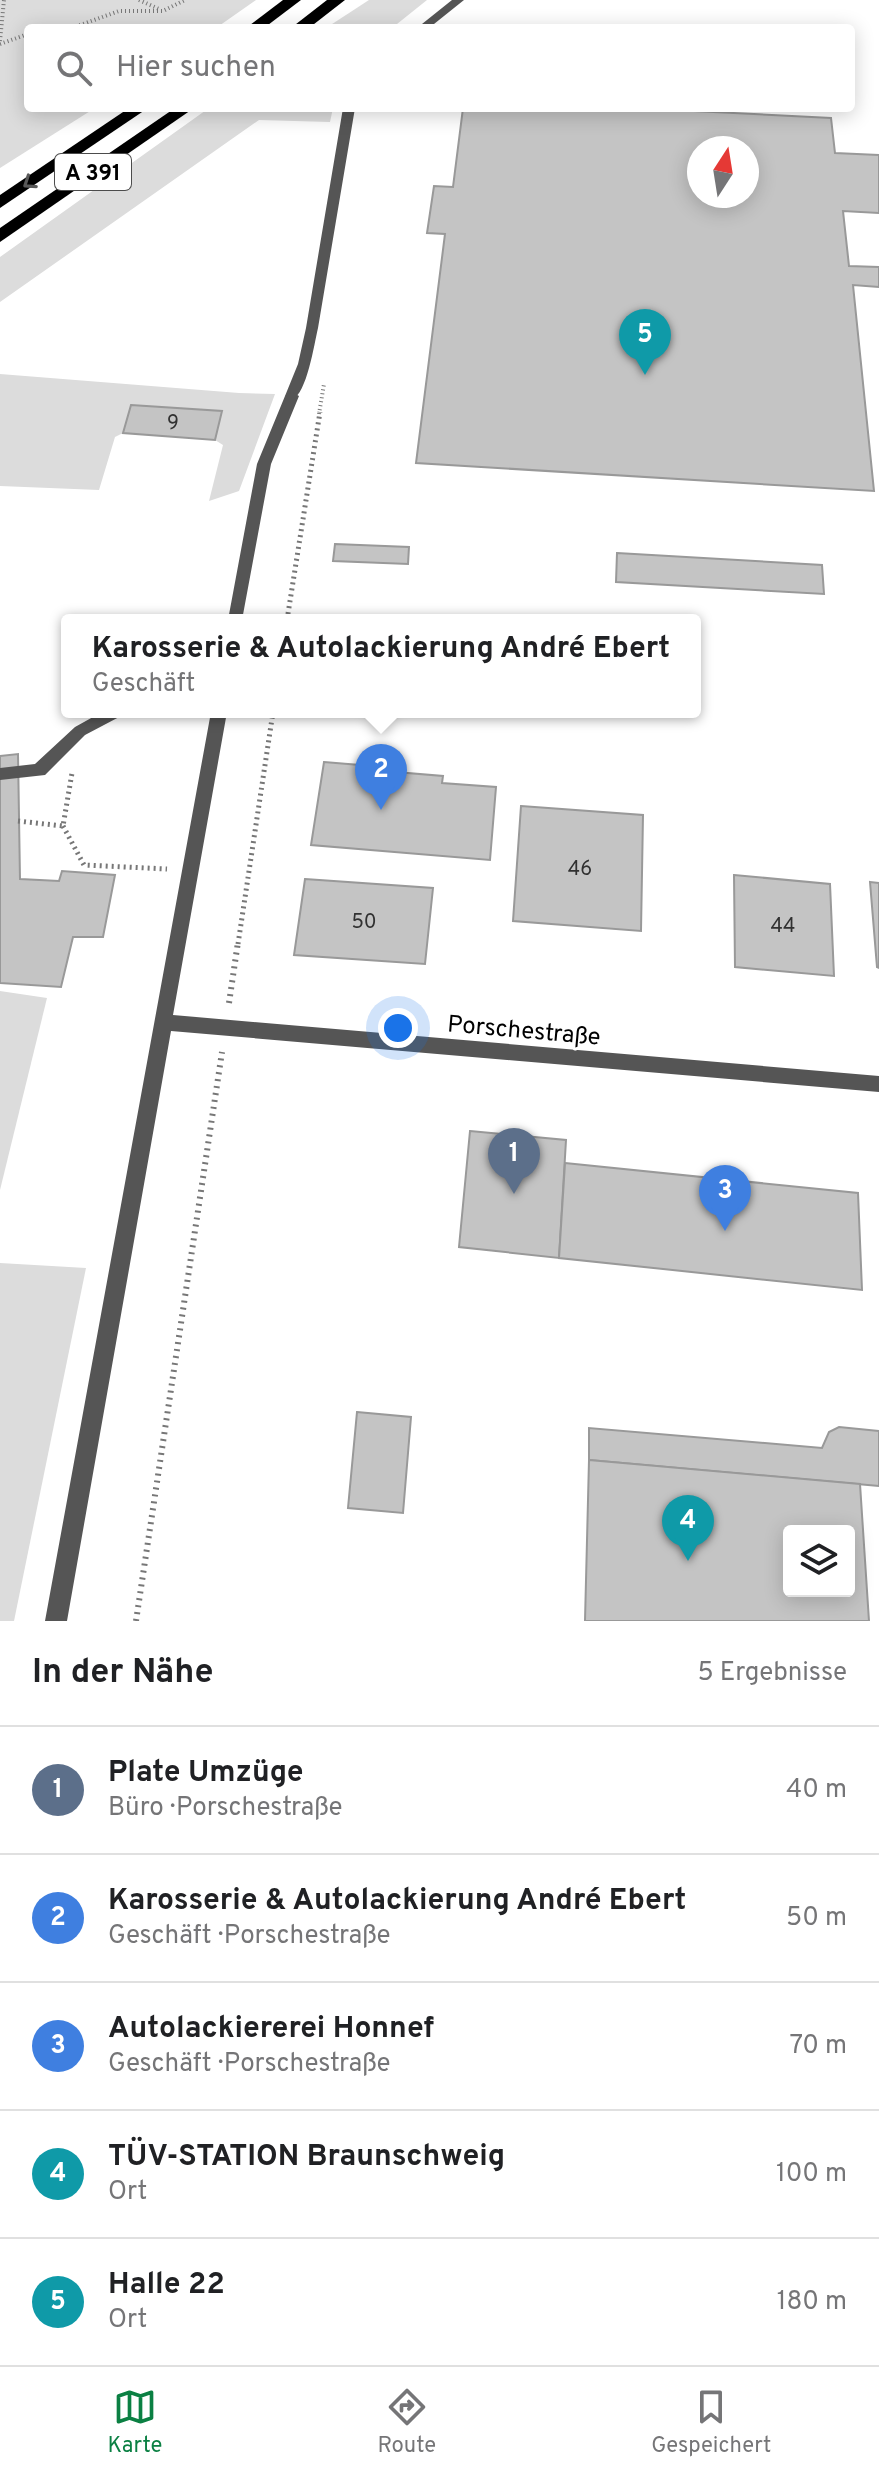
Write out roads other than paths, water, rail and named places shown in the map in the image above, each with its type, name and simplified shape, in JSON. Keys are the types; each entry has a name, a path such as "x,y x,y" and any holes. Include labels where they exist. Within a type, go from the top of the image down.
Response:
{"highway":[{"path":"260,24 293,0"},
{"path":"304,24 337,0"},
{"name":"A 391","path":"0,203 134,112"},
{"name":"A 391","path":"0,236 180,112"}],"street":[{"path":"427,24 459,0"},
{"path":"236,614 264,464 304,364 348,112"},
{"path":"0,774 39,770 80,731 105,718"},
{"path":"56,1621 218,718"},
{"name":"Porschestraße","path":"165,1022 879,1084"}],"place":[{"name":"Halle 22","path":"645,375"},
{"name":"Karosserie & Autolackierung André Ebert","path":"381,810"},
{"name":"Plate Umzüge","path":"514,1194"},
{"name":"Autolackiererei Honnef","path":"725,1231"},
{"name":"TÜV-STATION Braunschweig","path":"688,1561"}]}
